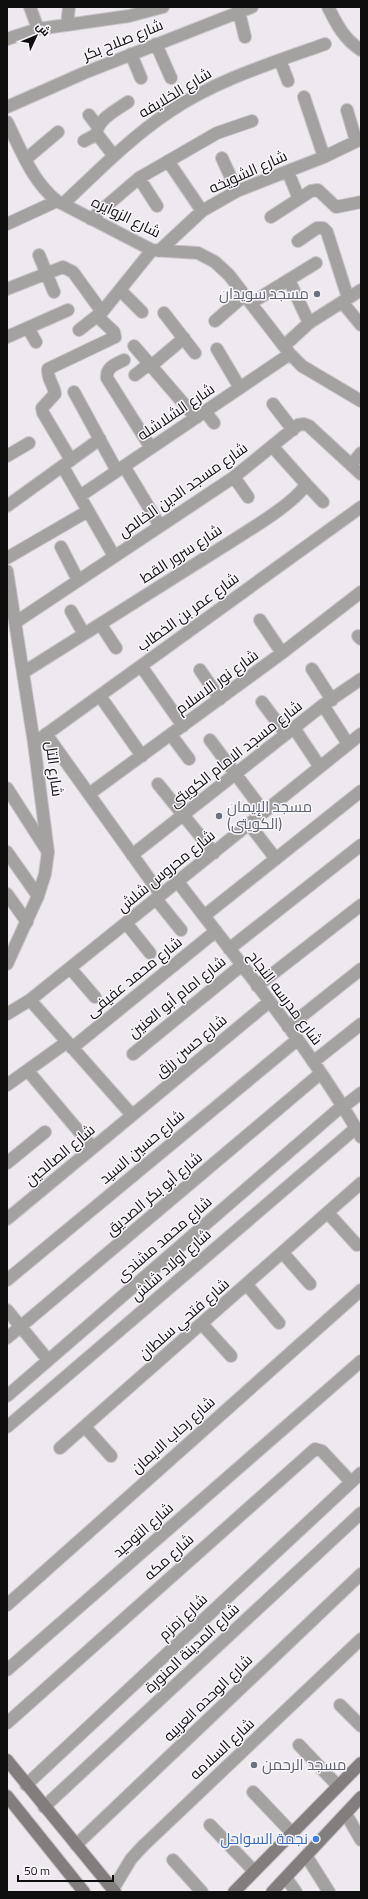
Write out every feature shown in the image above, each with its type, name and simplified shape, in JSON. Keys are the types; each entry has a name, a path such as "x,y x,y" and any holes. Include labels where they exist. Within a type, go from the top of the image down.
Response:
{"main road":[{"path":"7,1760 114,1891"},
{"path":"234,1892 361,1763"},
{"path":"272,1892 307,1857 361,1797"},
{"path":"9,1803 84,1892"}],"street":[{"path":"30,7 38,29"},
{"path":"67,25 69,7"},
{"path":"7,39 38,29 163,7"},
{"name":"شارع صلاح بكر","path":"7,107 84,73 252,7"},
{"path":"328,7 340,31 347,40 361,50"},
{"path":"239,12 245,37"},
{"path":"156,44 171,78"},
{"name":"شارع الخلايفه","path":"7,224 60,202 136,136 169,112 226,81 325,44"},
{"path":"131,54 141,78"},
{"path":"280,60 288,81"},
{"path":"304,97 324,157"},
{"path":"84,141 98,130 100,123 128,102"},
{"path":"347,110 359,140"},
{"path":"89,116 114,156"},
{"path":"91,219 139,178 217,133 252,121"},
{"name":"شارع الزوايره","path":"9,130 38,182 46,192 60,202 91,219 156,251 198,253 215,262 229,275 287,350 302,366 361,401"},
{"path":"26,159 58,132"},
{"name":"شارع الشويخه","path":"79,330 100,314 156,251 202,211 237,191 324,157 359,140"},
{"path":"222,158 237,191"},
{"path":"168,161 202,211"},
{"path":"288,172 298,200"},
{"path":"139,178 157,206"},
{"path":"271,217 311,191 318,190 336,207 361,202"},
{"path":"298,241 317,228 323,228 327,232 345,300 360,325"},
{"path":"39,255 54,292"},
{"path":"215,321 248,299 289,280 316,263"},
{"path":"7,289 63,267 68,268 114,332 115,337 48,369 47,376 54,388 55,394 42,408 80,496 114,556"},
{"path":"289,280 309,323"},
{"path":"120,290 142,312"},
{"name":"شارع الشلاشله","path":"80,496 240,388 287,350 309,323 361,290"},
{"path":"7,337 68,310"},
{"path":"164,313 195,353"},
{"path":"28,328 36,342"},
{"path":"135,375 184,338"},
{"path":"134,346 150,365 200,414 214,423"},
{"path":"217,349 240,388"},
{"path":"124,360 109,368 107,378 151,448"},
{"path":"74,392 100,439 160,526"},
{"path":"273,404 293,430"},
{"name":"شارع مسجد الدين الخالص","path":"16,622 234,477 298,425 304,424 309,426 361,474"},
{"path":"7,506 100,439"},
{"path":"7,456 29,443"},
{"path":"272,446 323,502"},
{"path":"351,465 361,453"},
{"path":"234,477 248,497"},
{"name":"شارع سرور القط","path":"24,672 264,520 302,492 306,484"},
{"name":"شارع عمر بن الخطاب","path":"34,743 361,508"},
{"path":"7,558 88,511"},
{"path":"61,547 78,580"},
{"name":"شارع التل","path":"7,571 10,609 16,622 24,672 48,852 45,874 38,896 7,964"},
{"name":"شارع نور الاسلام","path":"89,794 282,653 361,592"},
{"path":"71,611 84,634"},
{"path":"260,620 282,653"},
{"path":"101,624 116,648"},
{"path":"141,666 183,726"},
{"path":"312,669 348,744"},
{"path":"200,670 220,699"},
{"name":"شارع مسجد الامام الكويتى","path":"132,855 290,731 361,679"},
{"path":"100,696 142,756"},
{"path":"262,702 290,731 320,767"},
{"path":"46,734 132,855 158,897 181,930"},
{"name":"شارع محروس شلش","path":"7,1014 30,1000 361,734"},
{"path":"171,735 189,759"},
{"path":"210,740 264,812"},
{"path":"158,784 214,852"},
{"path":"7,788 48,852"},
{"path":"204,916 361,791"},
{"path":"249,824 276,858"},
{"path":"230,949 361,845"},
{"path":"7,852 38,896"},
{"name":"شارع مدرسه النجاح","path":"178,882 298,1040 359,1132"},
{"path":"7,894 27,922"},
{"path":"257,986 361,905"},
{"path":"126,923 150,953"},
{"name":"شارع محمد عفيفى","path":"7,1085 70,1045 216,931"},
{"name":"شارع امام أبو العنين","path":"133,1054 242,965"},
{"path":"70,968 95,996"},
{"path":"288,1027 361,969"},
{"path":"30,1000 132,1115"},
{"name":"شارع حسن رزق","path":"132,1115 269,1002"},
{"path":"313,1062 361,1024"},
{"name":"شارع حسين السيد","path":"7,1280 298,1040"},
{"path":"28,1071 93,1148"},
{"name":"شارع أبو بكر الصديق","path":"7,1338 321,1073"},
{"name":"شارع محمد مشندى","path":"7,1396 361,1093"},
{"name":"شارع الصالحين","path":"7,1219 132,1115"},
{"path":"7,1163 45,1132"},
{"name":"شارع اولاد شلش","path":"7,1427 359,1132"},
{"name":"شارع فتحي سلطان","path":"60,1448 247,1285 361,1183"},
{"path":"328,1213 357,1245"},
{"path":"283,1253 310,1284"},
{"path":"247,1285 279,1323"},
{"name":"شارع رحاب الايمان","path":"7,1605 361,1290"},
{"path":"7,1310 48,1360"},
{"path":"202,1324 231,1356"},
{"name":"شارع التوحيد","path":"7,1670 361,1361"},
{"path":"85,1427 111,1456"},
{"name":"شارع مكه","path":"7,1722 315,1449 322,1451 351,1482"},
{"name":"شارع زمزم","path":"26,1785 361,1473"},
{"name":"شارع المدينة المنورة","path":"44,1807 361,1513"},
{"name":"شارع الوحده العربيه","path":"76,1845 361,1574"},
{"name":"شارع السلامه","path":"114,1891 131,1859 143,1846 361,1639"},
{"path":"340,1705 361,1726"},
{"path":"299,1745 338,1786"},
{"path":"253,1792 292,1833"},
{"path":"346,1814 361,1840"},
{"path":"210,1825 254,1871"},
{"path":"307,1857 329,1892"},
{"path":"174,1860 202,1892"},
{"path":"286,1878 296,1892"}],"place":[{"name":"مسجد سويدان","path":"317,294"},
{"name":"مسجد الإيمان (الكويتى)","path":"219,816"},
{"name":"مسجد الرحمن","path":"254,1765"},
{"name":"نجمة السواحل","path":"316,1839"}]}
